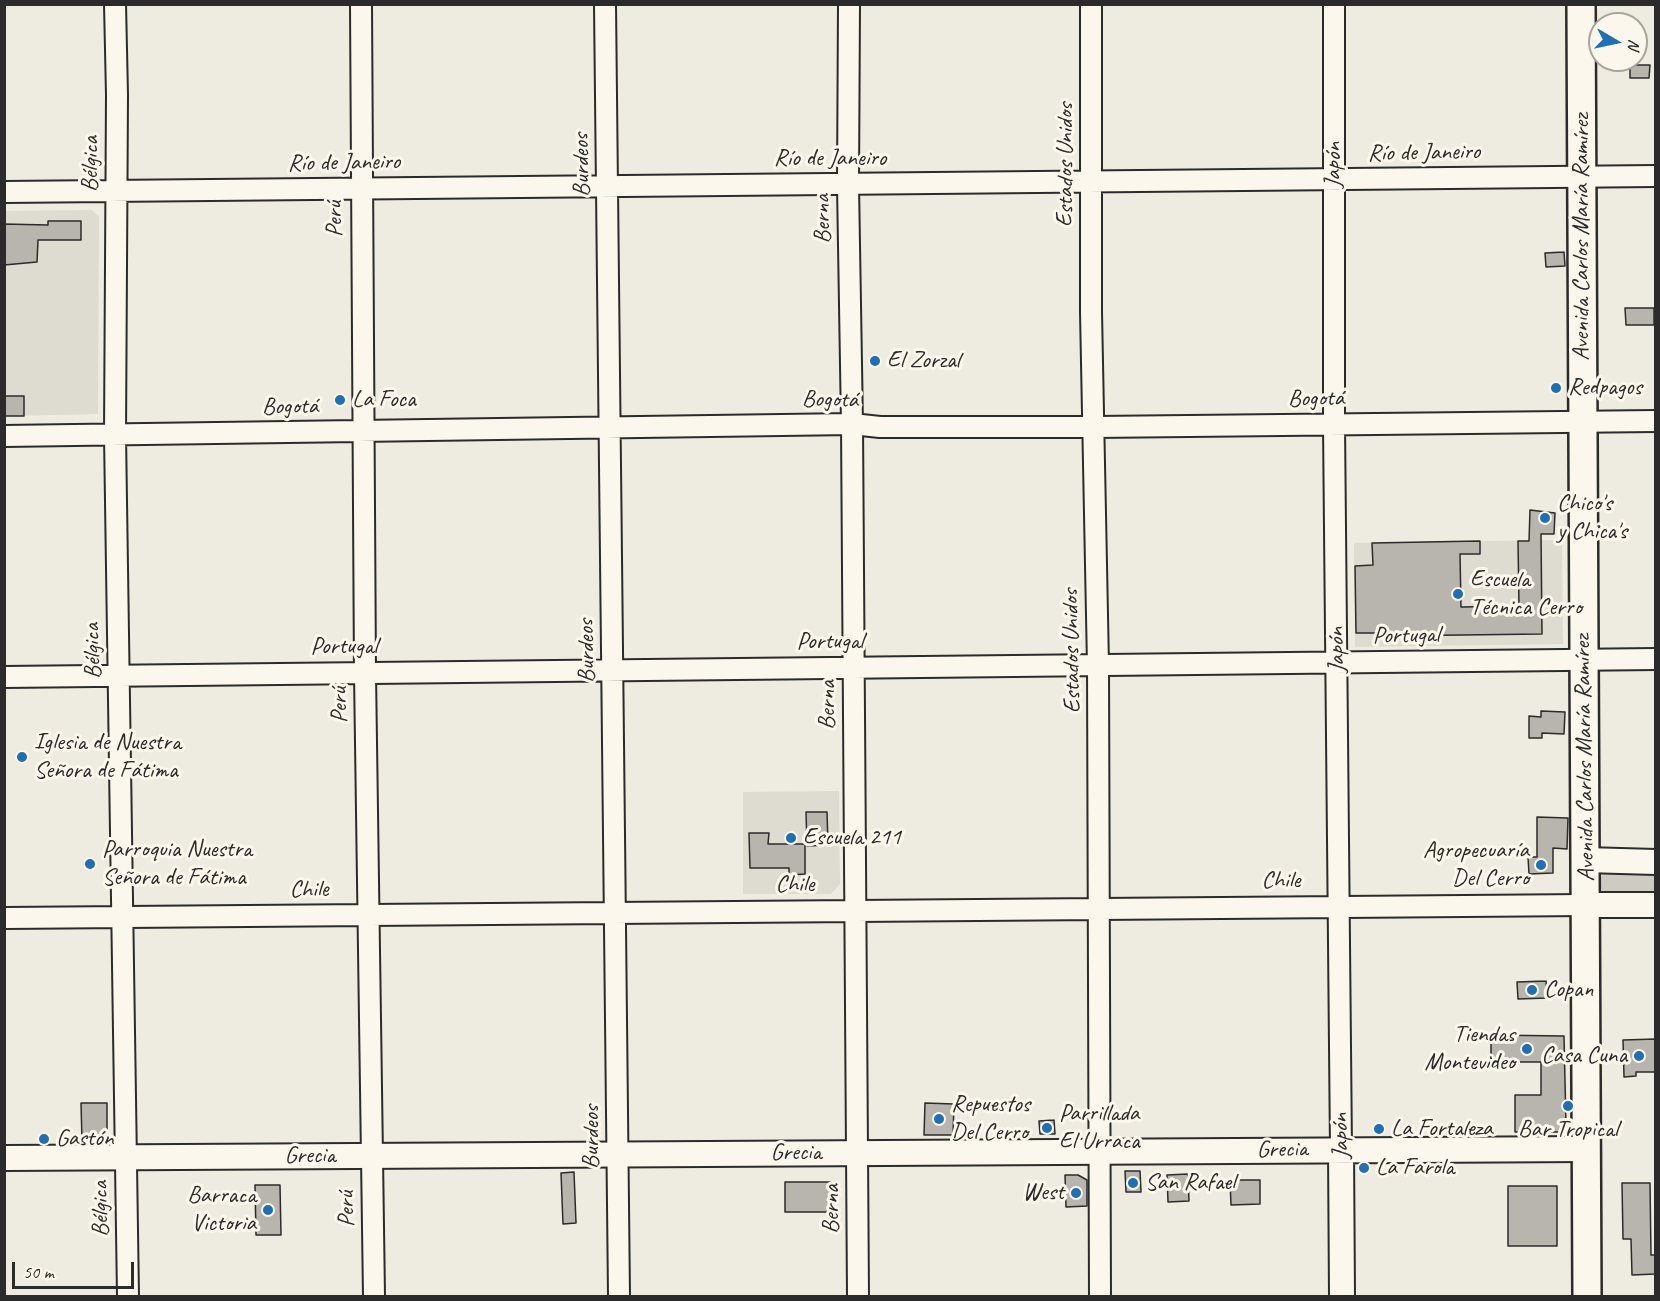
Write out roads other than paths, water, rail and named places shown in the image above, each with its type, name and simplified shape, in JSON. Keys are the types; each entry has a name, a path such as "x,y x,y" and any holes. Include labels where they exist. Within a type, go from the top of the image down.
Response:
{"main road":[{"name":"Avenida Carlos María Ramírez","path":"1581,4 1587,1296"}],"street":[{"name":"Bélgica","path":"115,4 115,435 128,1296"},
{"name":"Perú","path":"361,4 365,673 374,1296"},
{"name":"Burdeos","path":"605,4 619,1296"},
{"name":"Berna","path":"849,4 848,185 852,424 858,1296"},
{"name":"Estados Unidos","path":"1091,4 1091,312 1095,427 1100,908 1100,1296"},
{"name":"Japón","path":"1334,4 1334,425 1338,663 1342,1296"},
{"name":"Río de Janeiro","path":"4,192 1656,176"},
{"name":"Bogotá","path":"4,436 852,424 880,427 1095,427 1656,421"},
{"name":"Portugal","path":"4,677 1656,659"},
{"path":"1585,860 1656,862"},
{"path":"1586,905 1656,905"},
{"name":"Chile","path":"4,918 1586,905"},
{"name":"Grecia","path":"4,1158 1587,1149"}],"place":[{"name":"El Zorzal","path":"875,361"},
{"name":"Redpagos","path":"1556,388"},
{"name":"La Foca","path":"340,400"},
{"name":"Chico's y Chica's","path":"1545,518"},
{"name":"Escuela Técnica Cerro","path":"1458,594"},
{"name":"Iglesia de Nuestra Señora de Fátima","path":"22,757"},
{"name":"Escuela 211","path":"791,838"},
{"name":"Parroquia Nuestra Señora de Fátima","path":"90,864"},
{"name":"Agropecuaría Del Cerro","path":"1541,865"},
{"name":"Copan","path":"1532,990"},
{"name":"Tiendas Montevideo","path":"1527,1049"},
{"name":"Casa Cuna","path":"1639,1056"},
{"name":"Bar Tropical","path":"1568,1106"},
{"name":"Repuestos Del Cerro","path":"939,1119"},
{"name":"Parrillada El Urraca","path":"1047,1128"},
{"name":"La Fortaleza","path":"1379,1129"},
{"name":"Gastón","path":"44,1139"},
{"name":"La Farola","path":"1364,1168"},
{"name":"San Rafael","path":"1133,1183"},
{"name":"West","path":"1076,1193"},
{"name":"Barraca Victoria","path":"268,1210"}]}
